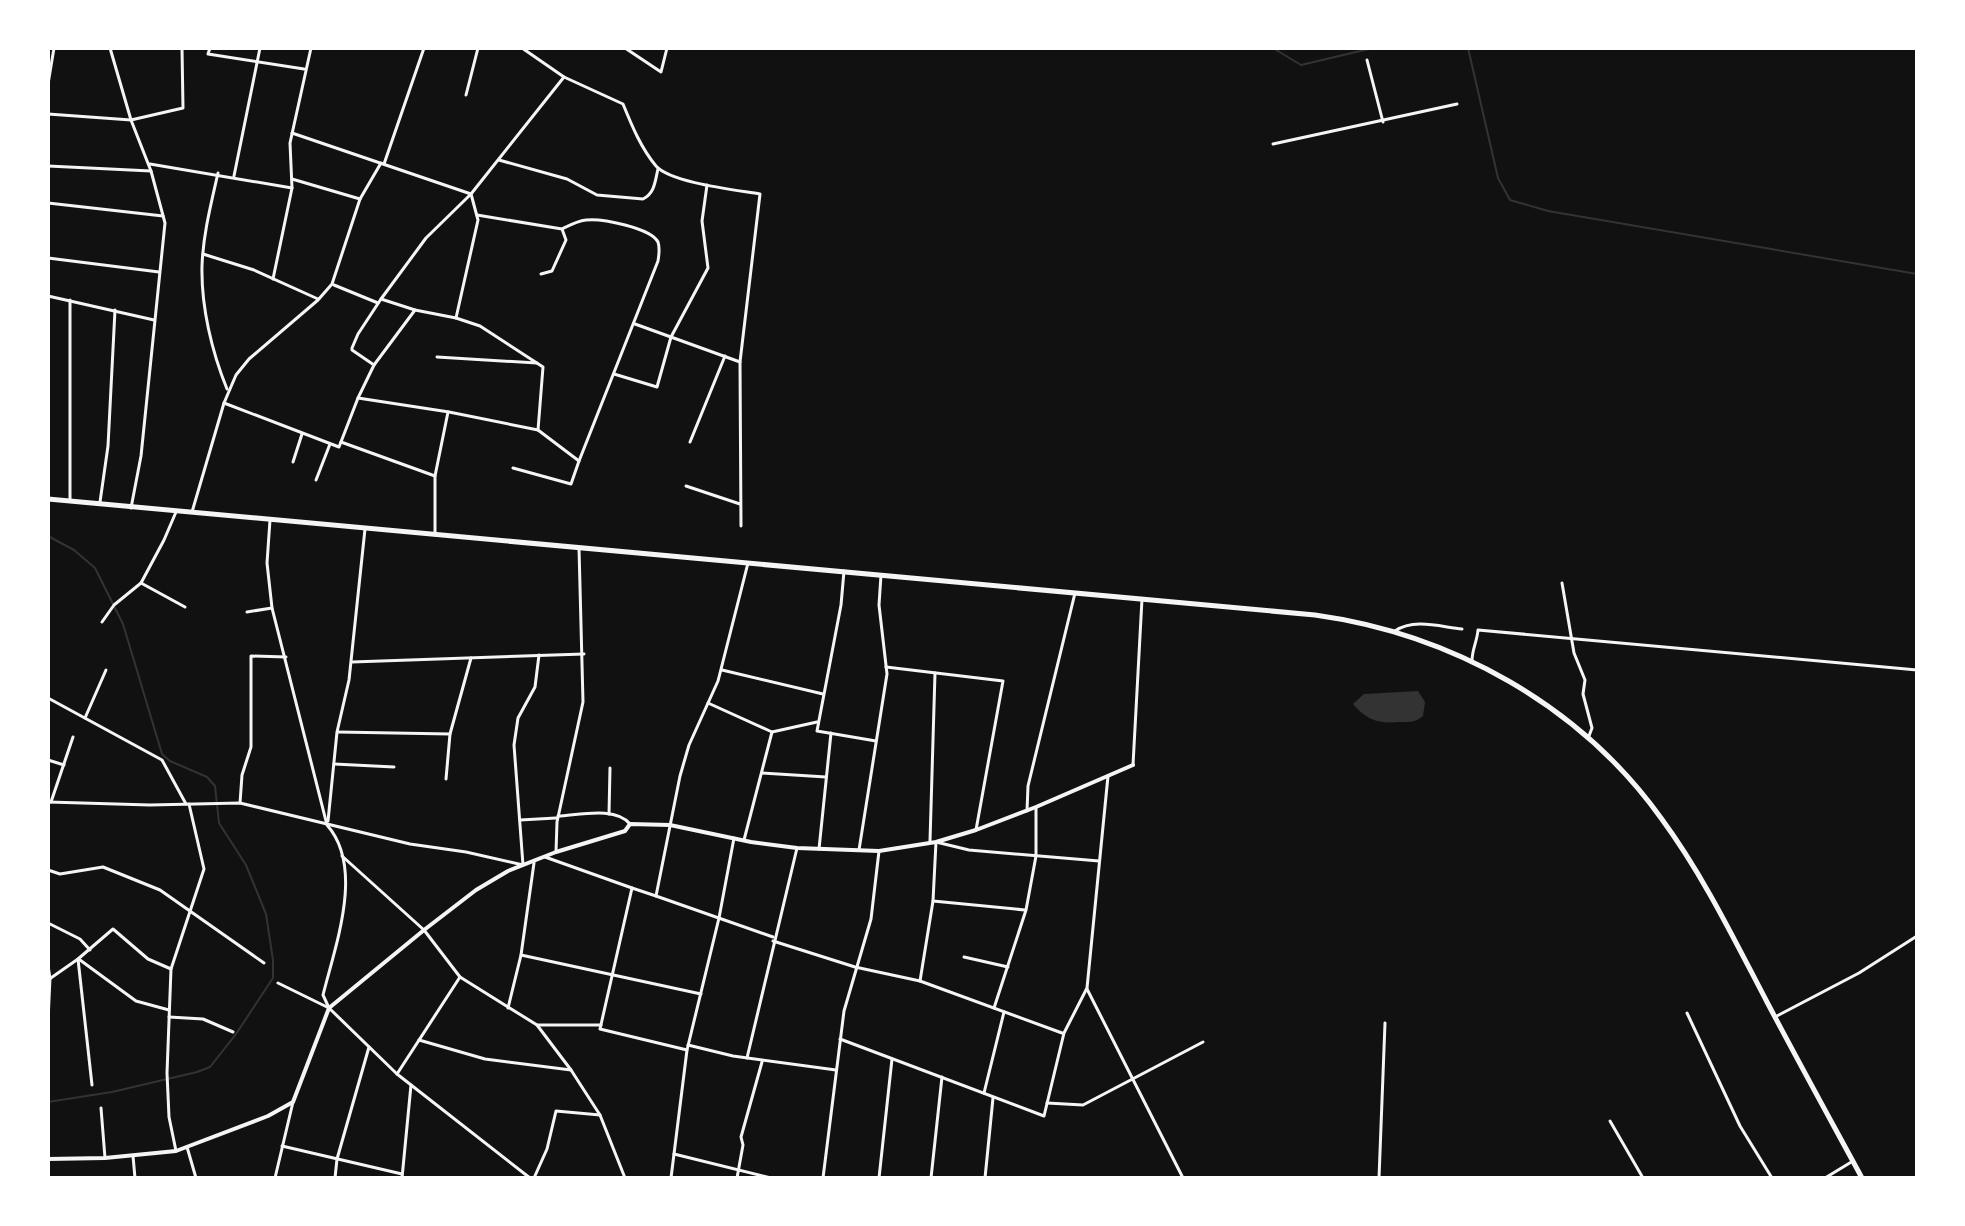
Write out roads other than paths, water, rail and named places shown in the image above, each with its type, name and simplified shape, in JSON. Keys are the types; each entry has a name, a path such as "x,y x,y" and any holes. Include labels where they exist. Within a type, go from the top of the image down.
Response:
{"highway":[{"path":"48,499 1315,615 1395,631 1472,661 1527,692 1589,737 1633,783 1674,836 1712,898 1862,1178"}],"street":[{"path":"48,84 54,48"},
{"path":"110,48 165,223 141,456 131,508"},
{"path":"48,114 131,120 183,108 182,48"},
{"path":"210,48 208,54 304,69"},
{"path":"234,176 260,48"},
{"path":"273,279 292,188 292,133 311,48"},
{"path":"192,514 224,403 236,375 249,359 318,300 332,284 360,199 383,164 424,48"},
{"path":"466,95 478,48"},
{"path":"522,48 564,77 623,104 635,134 658,169 707,185 760,194 740,362 741,526"},
{"path":"625,48 661,72 667,48"},
{"path":"1367,60 1383,122"},
{"path":"374,365 352,350 358,334 426,238 471,194 564,77"},
{"path":"1273,144 1457,104"},
{"path":"292,133 471,194"},
{"path":"499,160 567,179 597,195 643,199 650,196 654,189 658,169"},
{"path":"148,163 292,188"},
{"path":"48,166 151,171"},
{"path":"218,173 203,254 205,306 217,365 228,391"},
{"path":"292,179 360,199"},
{"path":"614,374 657,387 671,337 708,268 702,221 707,185"},
{"path":"456,318 478,220 471,194"},
{"path":"48,203 163,216"},
{"path":"477,215 562,229 578,221 609,221 651,234 657,240 658,261 571,484 513,468"},
{"path":"541,274 552,271 566,240 562,229"},
{"path":"203,254 227,260 318,300"},
{"path":"48,258 159,272"},
{"path":"332,284 380,301 480,326 538,363 545,368 538,430"},
{"path":"48,296 154,320"},
{"path":"70,300 70,501"},
{"path":"100,505 108,446 115,310"},
{"path":"224,403 339,447 374,365 415,310"},
{"path":"634,323 740,362"},
{"path":"690,442 725,356"},
{"path":"437,357 538,363"},
{"path":"358,398 538,430 579,461"},
{"path":"435,535 435,476 449,412"},
{"path":"293,462 302,434"},
{"path":"341,442 435,476"},
{"path":"316,480 330,444"},
{"path":"686,486 741,504"},
{"path":"102,622 114,605 141,583 176,512"},
{"path":"270,520 267,563 272,608 327,825 335,833 342,856 346,891 341,925 323,995 329,1008"},
{"path":"327,825 337,732 351,663 365,529"},
{"path":"556,852 558,817 583,702 579,548"},
{"path":"656,896 689,745 721,670 748,563"},
{"path":"844,571 841,605 817,731 876,741"},
{"path":"859,850 886,667 879,605 881,575"},
{"path":"141,583 185,607"},
{"path":"1562,583 1577,664 1583,670 1585,680 1583,694 1592,728 1589,737"},
{"path":"1027,811 1028,786 1075,593"},
{"path":"520,820 609,814 625,818 630,824 670,825 797,848 879,851 933,843 976,830 1133,765 1142,599"},
{"path":"247,612 272,608"},
{"path":"1395,631 1413,624 1462,629"},
{"path":"1472,661 1472,647 1477,642 1478,630 1917,670"},
{"path":"351,663 584,654"},
{"path":"523,865 514,745 518,718 535,687 539,655"},
{"path":"240,803 242,775 251,747 251,656 286,657"},
{"path":"446,779 450,734 471,658"},
{"path":"886,667 1003,681 976,830"},
{"path":"85,718 106,670"},
{"path":"721,670 823,694"},
{"path":"920,981 933,901 935,673"},
{"path":"48,698 162,760 188,804 204,869 171,969 169,1117 176,1151"},
{"path":"708,703 772,732 819,722"},
{"path":"337,732 450,734"},
{"path":"744,840 772,732"},
{"path":"819,849 831,733"},
{"path":"73,737 50,802 240,803 410,844 523,865"},
{"path":"48,760 64,765"},
{"path":"333,764 394,767"},
{"path":"609,814 610,768"},
{"path":"761,773 826,777"},
{"path":"840,1039 1044,1116 1064,1033 1087,988 1108,776"},
{"path":"994,1008 1026,910 1036,856 1036,807"},
{"path":"275,1178 293,1102 329,1008 476,890 523,865 625,831 630,824"},
{"path":"671,1178 688,1048 719,918 734,838"},
{"path":"933,843 969,850 1099,861"},
{"path":"747,1058 797,848"},
{"path":"823,1178 844,1011 871,919 879,851"},
{"path":"342,856 424,930 460,977 537,1025 600,1115 625,1178"},
{"path":"544,857 855,967 920,981 1064,1033"},
{"path":"508,1008 521,955 534,861"},
{"path":"48,870 60,874 103,867 160,890 264,963"},
{"path":"632,888 600,1029 688,1048 836,1070"},
{"path":"933,901 1026,910"},
{"path":"48,923 80,939 90,950"},
{"path":"49,979 113,929 148,959 171,969"},
{"path":"1775,1017 1859,973 1917,936"},
{"path":"521,955 701,994"},
{"path":"964,957 1008,967"},
{"path":"78,959 136,1001 169,1010"},
{"path":"78,959 92,1085"},
{"path":"48,966 48,1021"},
{"path":"397,1074 460,977"},
{"path":"278,983 329,1008 397,1074 532,1178 547,1149 556,1111 600,1115"},
{"path":"1087,988 1183,1178"},
{"path":"984,1093 1004,1012"},
{"path":"1687,1013 1740,1126 1772,1178"},
{"path":"169,1017 203,1019 233,1032"},
{"path":"1379,1178 1385,1023"},
{"path":"537,1025 601,1025"},
{"path":"419,1040 485,1059 571,1070"},
{"path":"1047,1103 1083,1105 1203,1042"},
{"path":"335,1178 337,1159 369,1047"},
{"path":"879,1178 892,1059"},
{"path":"737,1178 743,1145 741,1137 763,1060"},
{"path":"931,1178 942,1077"},
{"path":"282,1146 402,1176 411,1085"},
{"path":"985,1178 993,1097"},
{"path":"48,1159 105,1158 176,1151 268,1116 293,1102"},
{"path":"101,1108 105,1158"},
{"path":"1610,1121 1643,1178"},
{"path":"187,1147 196,1178"},
{"path":"674,1154 771,1178"},
{"path":"133,1156 135,1178"},
{"path":"1825,1178 1853,1161"}],"waterway":[{"path":"1273,48 1301,65 1373,48"},
{"path":"1468,48 1498,178 1510,200 1548,211 1917,274"},
{"path":"48,536 74,550 95,568 123,624 162,754 170,761 207,777 215,786 219,823 246,865 266,914 273,960 273,978 210,1067 112,1092 48,1102"}]}
